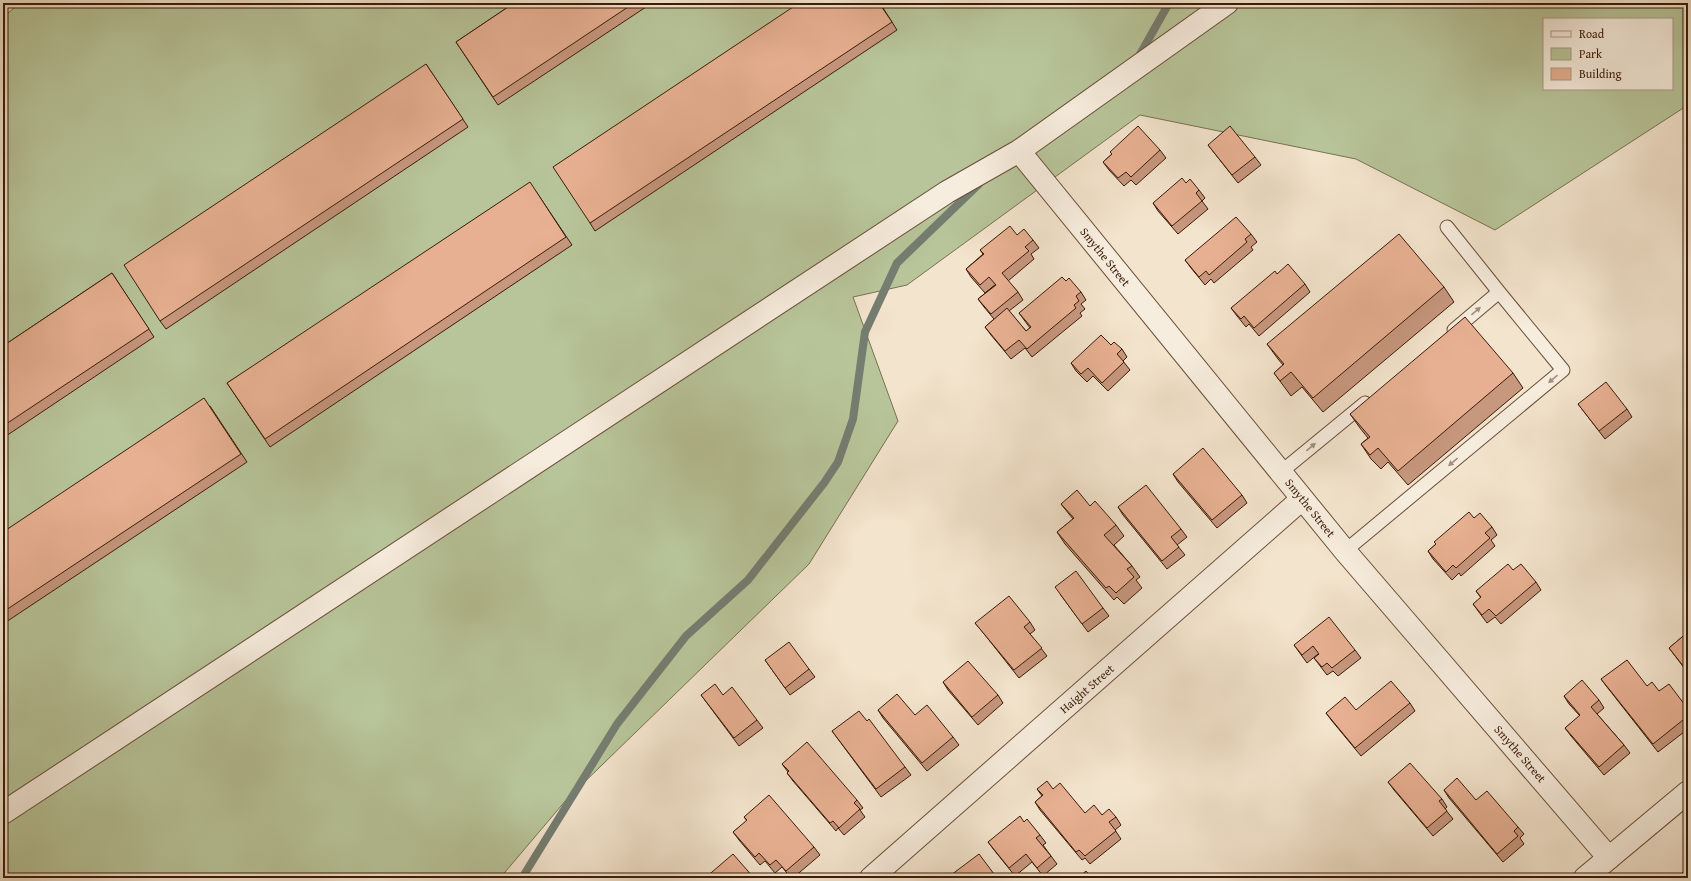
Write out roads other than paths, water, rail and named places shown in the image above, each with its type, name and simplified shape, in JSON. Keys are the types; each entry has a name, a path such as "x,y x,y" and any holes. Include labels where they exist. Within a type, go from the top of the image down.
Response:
{"street":[{"path":"3,813 940,196 1019,151 1227,3"},
{"name":"Smythe Street","path":"1019,151 1345,551 1609,858"},
{"name":"Haight Street","path":"871,878 1302,499"},
{"path":"1585,878 1688,792"}],"lane":[{"path":"1345,551 1563,370 1447,227"},
{"path":"1444,337 1499,292"},
{"path":"1281,472 1372,397"}],"waterway":[{"path":"1138,58 1169,3"},
{"path":"522,878 617,724 686,636 748,580 824,483 838,462 853,419 865,332 897,263 979,184"}]}
